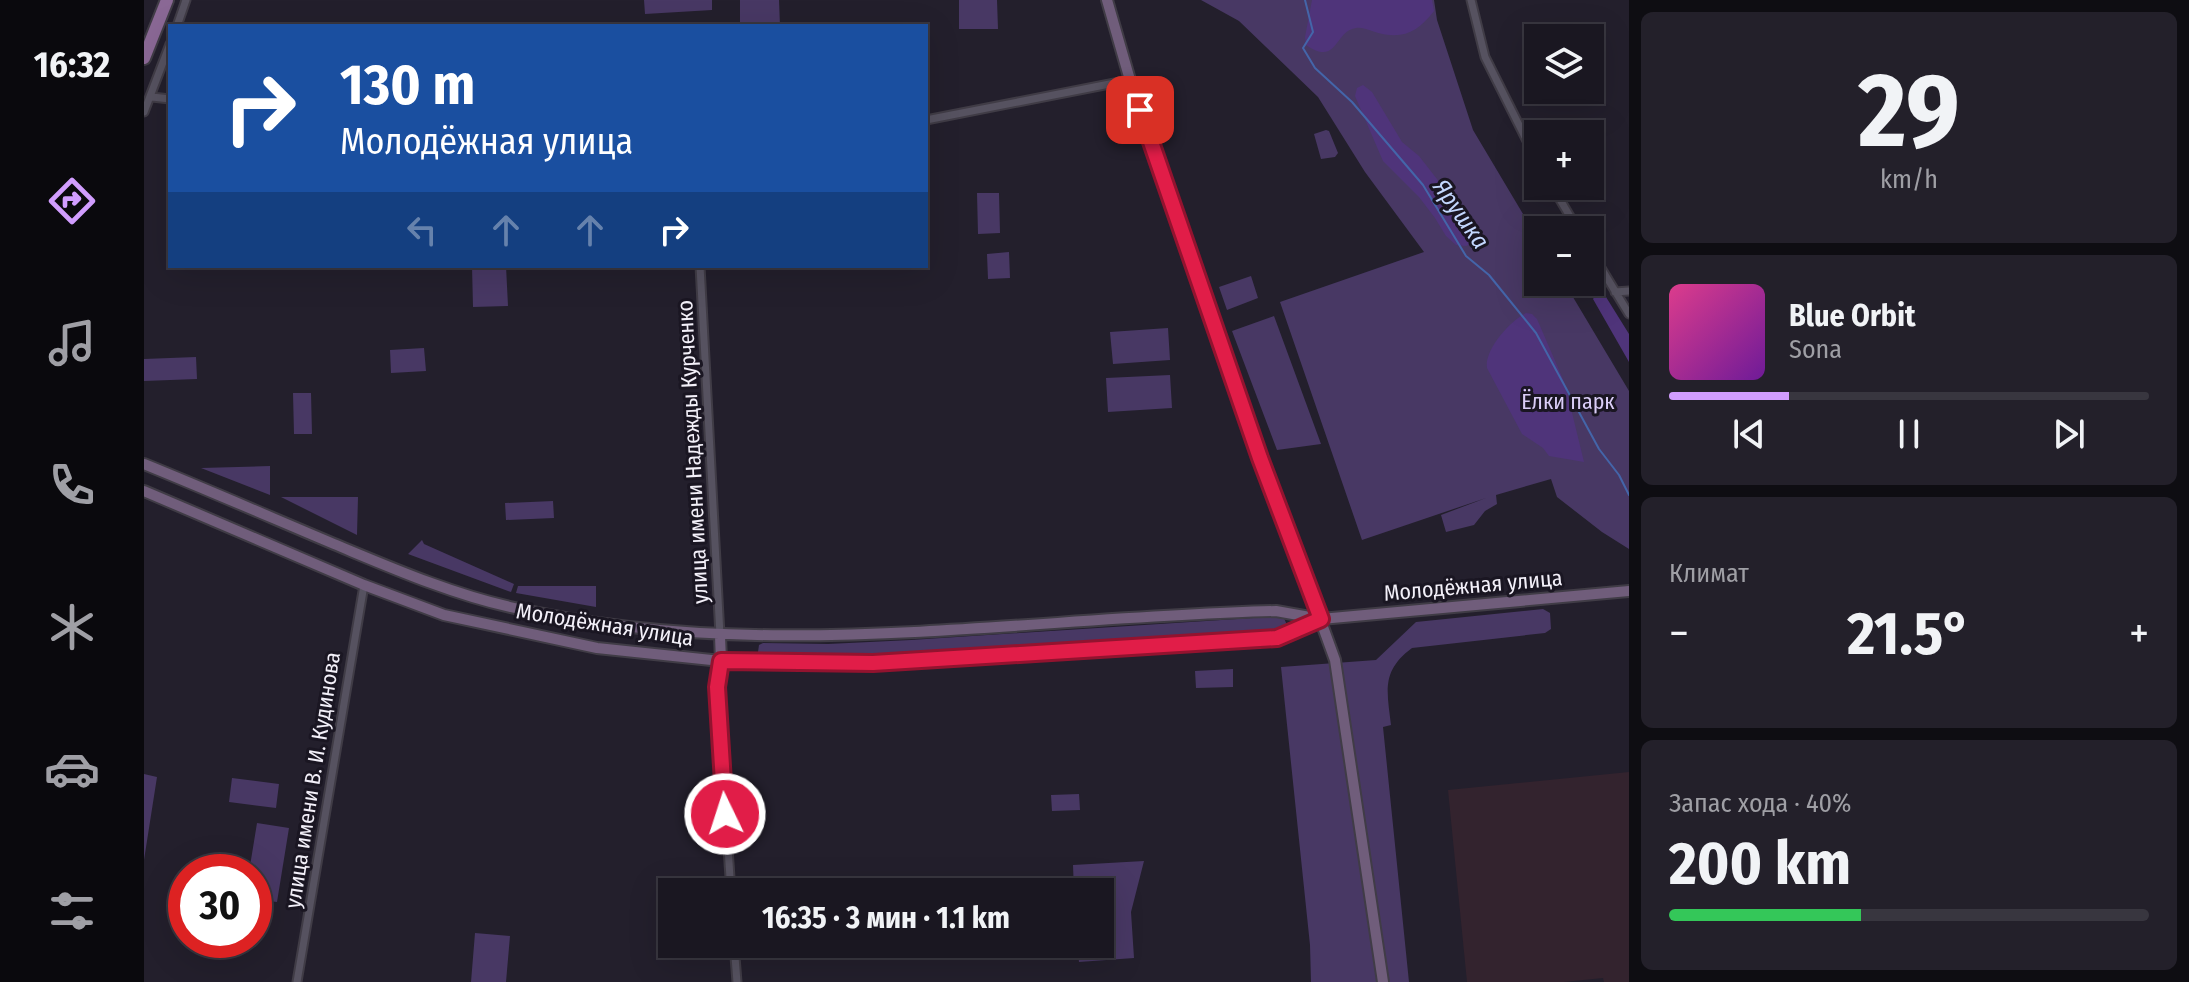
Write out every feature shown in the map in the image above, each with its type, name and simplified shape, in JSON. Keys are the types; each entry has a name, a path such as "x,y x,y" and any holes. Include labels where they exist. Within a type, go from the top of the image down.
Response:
{"main road":[{"path":"144,58 167,0"},
{"path":"1107,0 1130,80 1255,446 1335,660 1383,982"},
{"name":"Молодёжная улица","path":"144,464 449,591 599,624 720,636 872,635 1276,611 1321,619 1629,591"},
{"name":"Молодёжная улица","path":"144,491 364,585 444,615 597,648 721,661 873,663 1277,638 1321,619"},
{"path":"720,636 721,661"}],"street":[{"path":"178,24 186,0"},
{"path":"1471,0 1485,57 1524,135"},
{"path":"144,112 168,50"},
{"path":"928,120 1130,80"},
{"path":"152,97 168,99"},
{"name":"улица имени Надежды Курченко","path":"700,268 720,636"},
{"path":"1604,274 1629,314"},
{"path":"1615,292 1629,291"},
{"name":"улица имени В. И. Кудинова","path":"297,982 364,585"},
{"path":"721,661 717,687 730,878"},
{"path":"735,958 737,982"}],"shaded area":[{"path":"1629,772 1629,982 1604,982 1603,978 1564,982 1467,982 1448,790"}],"green space":[{"path":"644,0 712,0 712,10 645,14"},
{"path":"740,0 779,0 780,24 740,24"},
{"path":"959,0 997,0 998,29 959,29"},
{"name":"Ёлки парк","path":"1201,0 1434,0 1437,20 1473,130 1524,216 1524,296 1572,296 1629,391 1629,549 1557,497 1551,479 1496,495 1497,504 1485,511 1474,525 1446,532 1441,515 1486,498 1362,540 1280,302 1424,252 1365,172 1318,97 1239,21"},
{"path":"1312,0 1432,0 1434,11 1421,25 1401,35 1361,28 1349,30 1335,46 1324,52 1306,45"},
{"path":"1363,85 1372,92 1402,142 1419,156 1472,224 1473,243 1456,245 1446,236 1419,197 1383,161 1355,96 1357,88"},
{"path":"1326,130 1338,153 1335,157 1321,159 1314,134"},
{"path":"977,193 999,193 1000,233 978,234"},
{"path":"1009,252 1010,278 988,279 987,254"},
{"path":"472,268 506,268 508,306 473,307"},
{"path":"1251,276 1258,298 1227,310 1219,287"},
{"path":"1595,296 1606,297 1629,334 1629,362 1593,299"},
{"name":"Ёлки парк","path":"1526,313 1537,319 1565,384 1584,462 1549,456 1543,448 1522,434 1487,368 1490,353 1499,337"},
{"path":"1274,316 1321,444 1277,450 1232,331"},
{"path":"1168,328 1170,360 1113,364 1110,332"},
{"path":"424,348 426,371 391,373 390,350"},
{"path":"196,357 197,379 144,381 144,359"},
{"path":"1170,375 1172,408 1108,412 1106,378"},
{"path":"293,393 311,393 312,434 294,434"},
{"path":"270,466 270,495 201,468"},
{"path":"281,497 358,497 357,535"},
{"path":"553,501 554,518 506,520 505,503"},
{"path":"422,540 424,544 514,584 511,592 408,554"},
{"path":"518,586 596,586 596,607 516,593"},
{"path":"1543,609 1550,613 1551,629 1545,633 1412,648 1395,665 1388,682 1391,725 1383,727 1409,982 1311,982 1310,945 1281,667 1376,660 1416,622"},
{"path":"1283,616 1287,625 1284,631 869,655 764,656 758,652 759,645 763,643 911,640"},
{"path":"1233,669 1233,687 1196,688 1195,671"},
{"path":"144,774 157,777 144,860"},
{"path":"232,778 279,784 276,808 229,802"},
{"path":"1079,794 1080,810 1052,811 1051,795"},
{"path":"257,823 289,828 277,902 272,901 272,854 252,854"},
{"path":"1144,861 1131,912 1134,958 1079,962 1079,958 1114,958 1114,878 1073,878 1073,865"},
{"path":"475,933 510,936 506,982 471,982"}],"waterway":[{"name":"Ярушка","path":"1305,0 1313,32 1303,48 1315,68 1352,102 1423,185 1466,256 1489,275 1536,333 1599,449 1619,475 1629,495"}],"route":[{"path":"725,814 717,687 721,661 873,663 1277,638 1321,619 1260,458 1140,110"}]}
